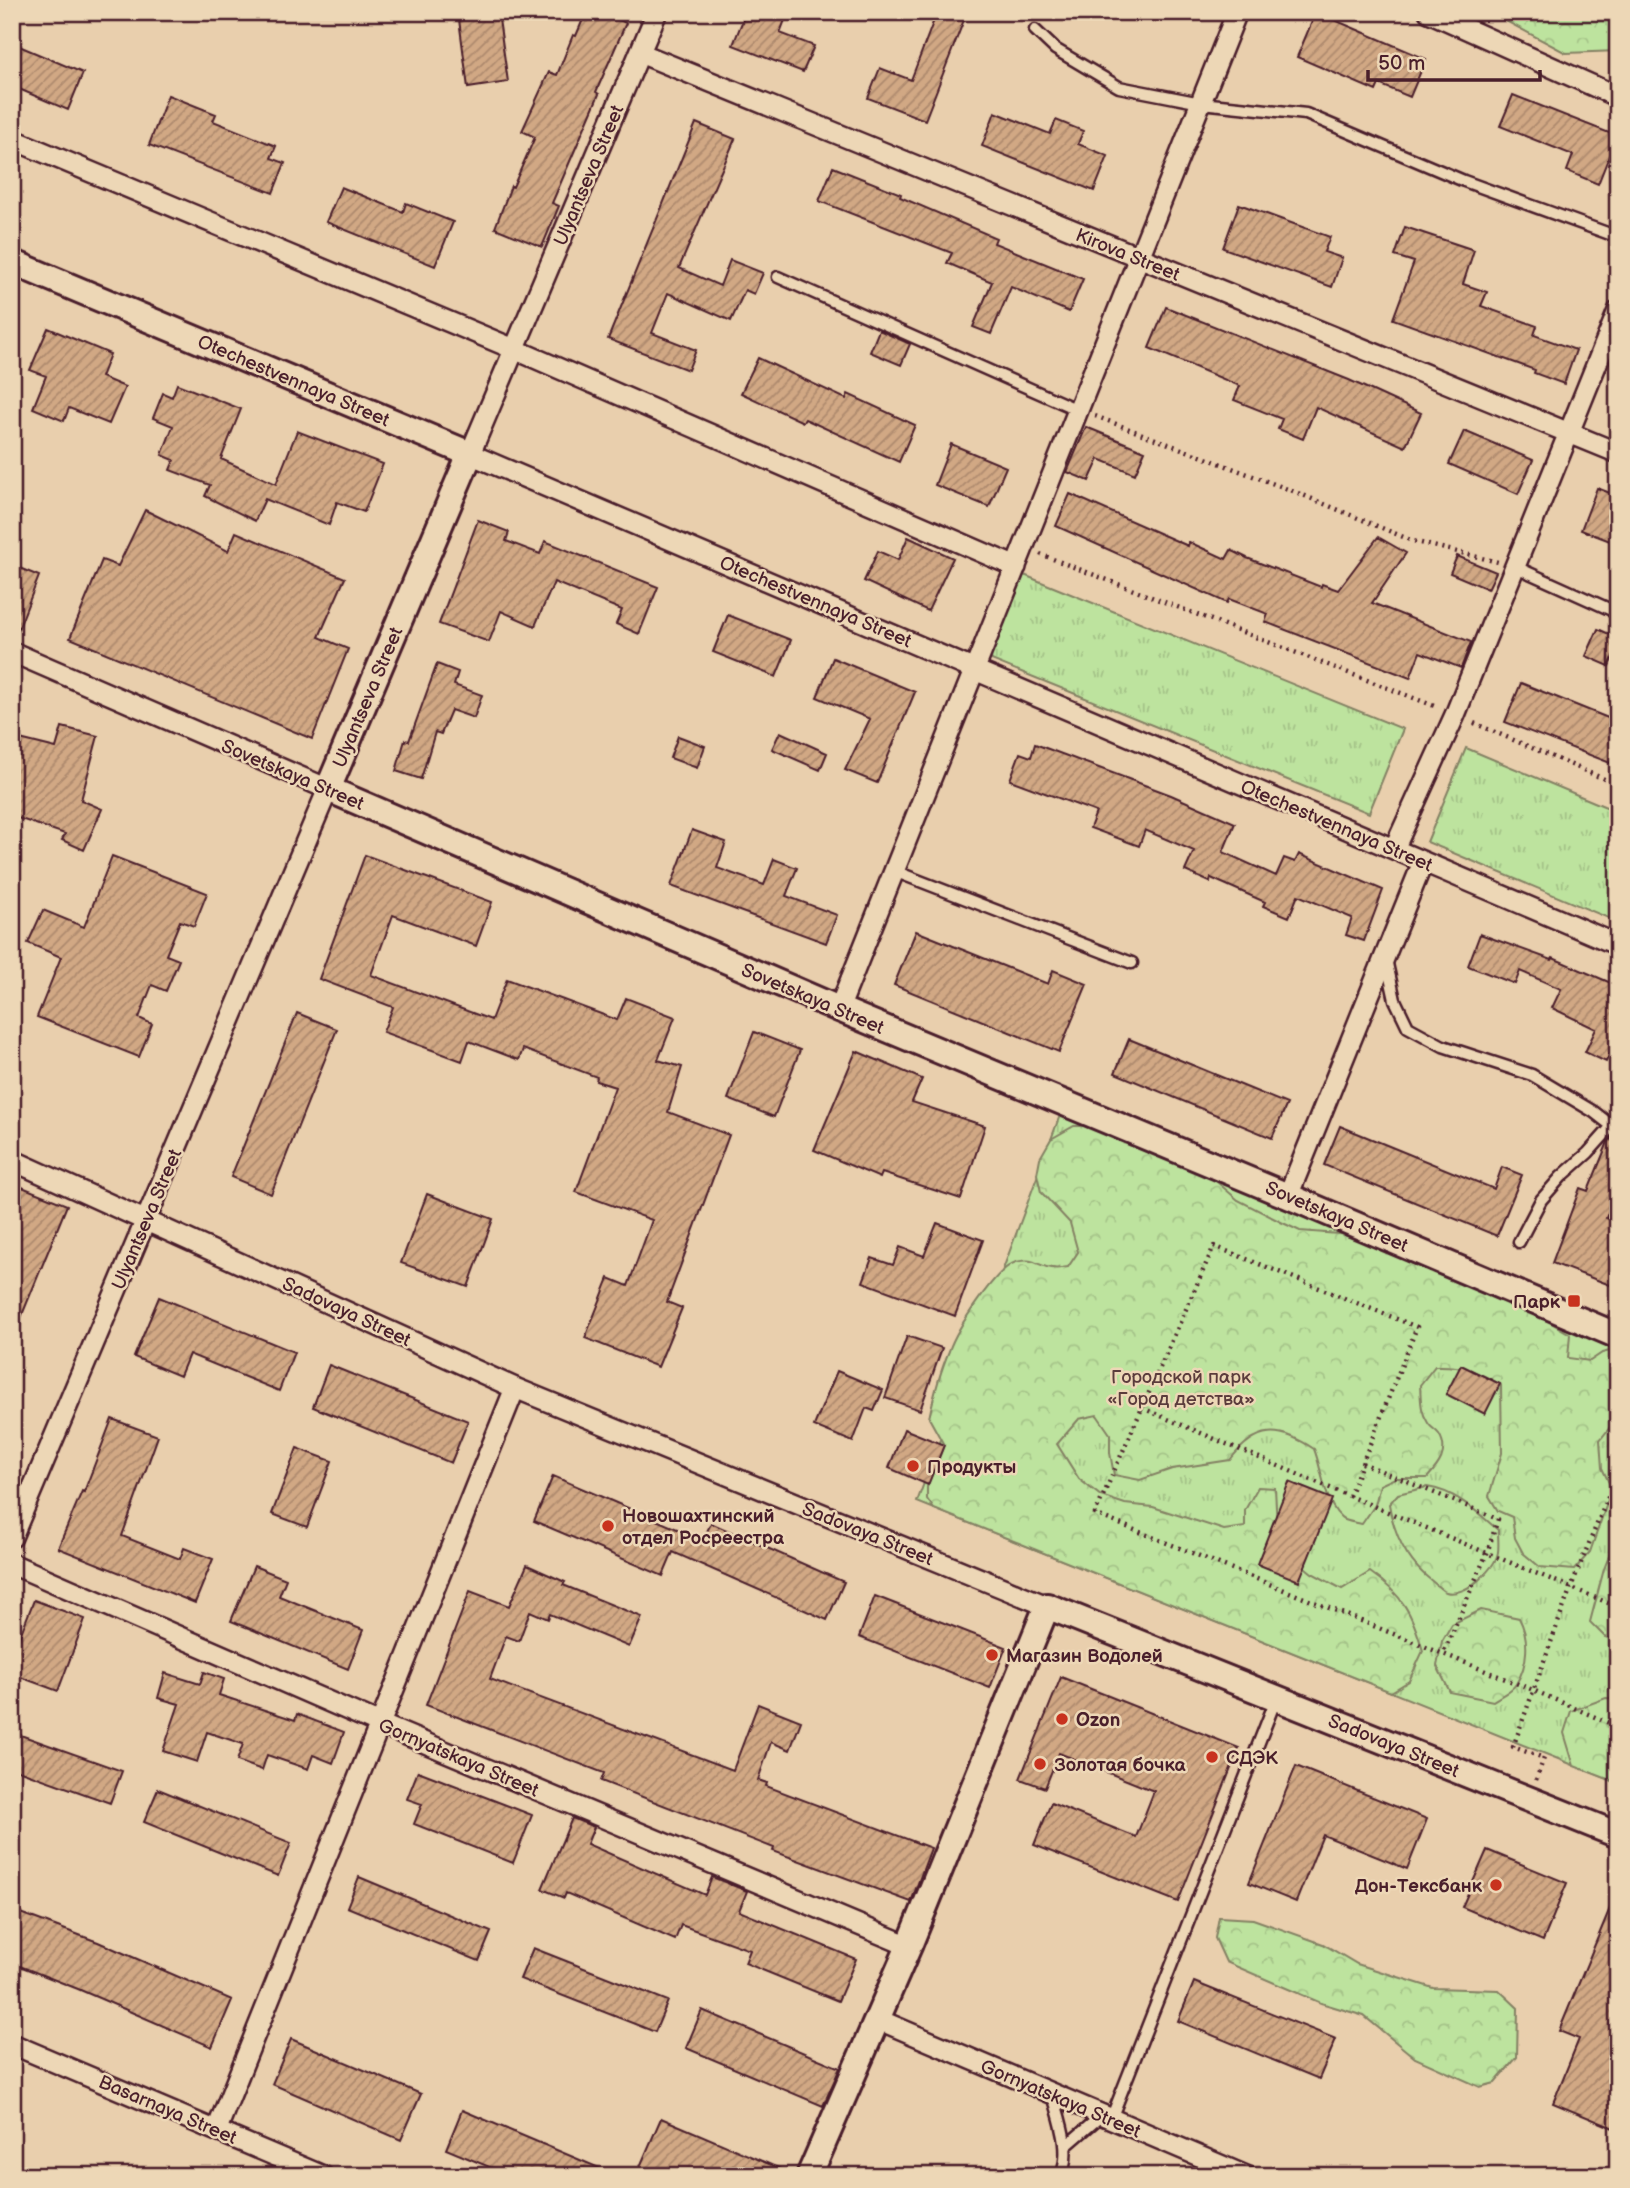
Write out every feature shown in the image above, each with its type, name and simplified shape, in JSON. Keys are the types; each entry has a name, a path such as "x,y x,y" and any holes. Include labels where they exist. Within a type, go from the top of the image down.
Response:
{"street":[{"name":"Ulyantseva Street","path":"12,1536 657,12"},
{"path":"839,1009 1237,12"},
{"path":"1429,12 1618,97"},
{"name":"Kirova Street","path":"640,53 1618,453"},
{"path":"12,139 514,349 1016,567"},
{"name":"Otechestvennaya Street","path":"12,262 470,454 1618,945"},
{"path":"1394,849 1455,715 1618,311"},
{"name":"Sovetskaya Street","path":"12,652 839,1009 1618,1336"},
{"path":"1287,1196 1423,862"},
{"name":"Sadovaya Street","path":"12,1160 515,1388 1046,1606 1618,1835"},
{"path":"217,2129 515,1388"},
{"name":"Gornyatskaya Street","path":"12,1564 380,1724 909,1945"},
{"path":"809,2176 909,1945 1046,1606"},
{"name":"Gornyatskaya Street","path":"877,2019 1246,2176"},
{"name":"Basarnaya Street","path":"12,2044 323,2176"}],"lane":[{"path":"1035,30 1055,49 1119,87 1201,103 1306,114 1464,181 1618,237"},
{"path":"778,277 1078,410"},
{"path":"1516,567 1618,613"},
{"path":"894,872 1132,963"},
{"path":"1385,955 1395,1000 1408,1027 1443,1045 1532,1075 1612,1125 1541,1200 1519,1242"},
{"path":"1066,2146 1106,2117 1276,1699"},
{"path":"1053,2094 1066,2146 1066,2165 1061,2176"}],"path":[{"path":"1078,410 1298,493 1413,541 1516,567"},
{"path":"1023,547 1455,715 1618,785"},
{"path":"1349,1496 1417,1327 1214,1246 1095,1514 1533,1690 1618,1727"},
{"path":"1142,1408 1618,1606"},
{"path":"1362,1463 1498,1519 1443,1654"},
{"path":"1530,1799 1544,1758 1513,1747 1571,1587 1618,1472"}],"green space":[{"path":"1489,12 1585,12 1618,22 1618,51 1566,53"},
{"path":"1024,575 1403,729 1369,813 989,659"},
{"path":"1466,748 1618,812 1618,922 1427,842"},
{"name":"Городской парк «Город детства»","path":"1060,1115 1618,1347 1618,1783 917,1502"},
{"name":"Городской парк «Город детства»","path":"1074,1126 1095,1126 1210,1176 1238,1200 1300,1231 1352,1235 1522,1306 1570,1334 1568,1358 1590,1361 1602,1353 1618,1349 1618,1417 1600,1440 1602,1468 1612,1489 1590,1552 1574,1570 1540,1567 1523,1553 1515,1538 1512,1517 1498,1511 1489,1496 1502,1453 1501,1385 1470,1370 1445,1366 1435,1366 1420,1385 1424,1414 1442,1441 1443,1453 1439,1464 1427,1478 1395,1478 1380,1485 1375,1505 1362,1524 1345,1520 1338,1515 1325,1488 1314,1449 1279,1433 1259,1435 1230,1460 1172,1469 1140,1480 1114,1475 1110,1434 1097,1415 1079,1419 1057,1444 1079,1479 1101,1496 1125,1504 1153,1507 1224,1530 1245,1527 1245,1510 1258,1487 1275,1488 1278,1545 1312,1573 1342,1589 1370,1572 1391,1589 1405,1606 1423,1651 1409,1681 1391,1692 934,1509 927,1499 927,1487 944,1445 929,1418 953,1341 988,1287 1008,1267 1016,1262 1032,1261 1052,1268 1068,1267 1078,1252 1070,1223 1041,1192 1037,1174 1040,1158 1051,1139"},
{"path":"1427,1487 1457,1498 1498,1530 1498,1552 1492,1566 1478,1581 1461,1591 1444,1591 1424,1574 1403,1548 1394,1527 1389,1504 1398,1494"},
{"path":"1618,1533 1618,1640 1605,1637 1590,1622 1604,1569"},
{"path":"1481,1610 1519,1618 1525,1634 1525,1660 1520,1677 1509,1691 1493,1701 1450,1692 1437,1666 1442,1641 1452,1624"},
{"path":"1606,1698 1618,1699 1618,1783 1574,1766 1564,1733 1571,1711"},
{"path":"1219,1917 1253,1919 1323,1944 1357,1964 1433,1988 1499,1990 1518,2008 1517,2057 1495,2083 1480,2087 1415,2058 1364,2016 1321,2003 1226,1962 1215,1938"}],"building":[{"path":"458,12 498,12 508,82 468,88"},
{"path":"586,12 602,12 626,23 552,203 559,206 542,247 495,228 511,186 513,187 535,137 522,131 549,72 557,75 573,35 576,36"},
{"path":"746,12 788,12 780,33 814,46 803,72 733,45"},
{"path":"937,12 967,12 925,120 868,98 880,68 911,80"},
{"path":"1316,12 1426,59 1410,97 1379,84 1376,91 1297,57"},
{"path":"12,43 83,73 68,110 12,86"},
{"path":"168,95 216,114 213,121 276,146 271,158 285,163 273,193 149,145"},
{"path":"1513,95 1617,136 1598,184 1567,171 1573,155 1500,126"},
{"path":"995,112 1050,134 1056,120 1083,131 1078,144 1108,156 1094,191 982,146"},
{"path":"696,123 735,139 679,268 720,286 730,260 763,273 754,294 745,290 731,321 668,293 652,333 696,350 688,370 608,339"},
{"path":"833,167 901,194 900,197 996,238 994,243 1083,279 1069,312 1011,287 991,334 973,327 992,282 947,263 952,253 819,201"},
{"path":"341,187 403,212 406,203 453,222 435,266 326,222"},
{"path":"1239,204 1330,237 1324,252 1342,258 1332,287 1223,248"},
{"path":"1405,227 1474,250 1463,284 1487,292 1481,306 1537,326 1534,335 1576,350 1564,384 1534,373 1535,370 1393,319 1414,262 1395,256"},
{"path":"1166,307 1349,380 1421,413 1405,447 1316,407 1303,439 1278,429 1282,419 1234,400 1240,386 1149,348"},
{"path":"48,328 110,354 101,377 125,387 109,424 69,408 64,421 33,408 46,376 30,370"},
{"path":"879,330 910,344 901,365 870,352"},
{"path":"758,358 846,399 848,394 915,425 899,462 741,393"},
{"path":"177,384 241,409 221,459 276,484 297,431 383,464 364,512 337,502 329,525 265,499 255,521 205,496 210,485 170,470 174,460 162,455 173,426 153,418 163,393 172,397"},
{"path":"1086,427 1145,451 1135,474 1099,459 1089,481 1067,472"},
{"path":"1464,431 1533,460 1518,494 1449,464"},
{"path":"951,444 1006,467 989,507 935,485"},
{"path":"1597,488 1618,496 1618,544 1581,530"},
{"path":"1070,494 1188,546 1189,542 1226,559 1231,550 1321,587 1322,584 1338,590 1378,537 1406,553 1372,603 1471,642 1461,668 1420,652 1410,678 1265,622 1268,614 1229,599 1227,603 1056,526"},
{"path":"145,510 228,551 236,532 345,578 319,637 348,649 312,739 70,638 102,560 118,566"},
{"path":"478,520 509,532 506,541 540,554 545,541 658,587 639,634 616,624 622,610 554,582 535,626 501,611 489,642 439,624"},
{"path":"908,537 953,558 928,611 864,581 878,551 898,560"},
{"path":"1457,556 1496,572 1488,589 1450,573"},
{"path":"12,565 39,576 14,640 12,640"},
{"path":"728,615 791,640 776,677 713,652"},
{"path":"1598,629 1618,638 1618,646 1609,666 1586,656"},
{"path":"833,658 915,692 877,783 845,770 870,719 817,697"},
{"path":"437,664 458,672 454,685 482,695 474,718 451,710 441,734 435,732 421,779 396,771 405,740 409,741"},
{"path":"1521,683 1618,722 1618,766 1505,722"},
{"path":"62,727 98,736 81,800 102,809 84,850 62,840 65,834 12,816 12,737 56,748"},
{"path":"780,732 827,753 820,770 772,749"},
{"path":"678,736 705,746 697,768 670,758"},
{"path":"1035,744 1171,795 1235,823 1223,852 1276,876 1284,858 1295,862 1299,854 1383,890 1364,941 1346,935 1352,918 1298,895 1289,917 1263,906 1265,902 1211,878 1210,882 1185,871 1194,851 1145,830 1139,846 1090,828 1096,812 1010,780 1020,753 1031,757"},
{"path":"692,830 726,842 717,868 764,885 774,859 797,868 786,896 837,915 826,943 671,886"},
{"path":"365,855 492,902 476,946 393,915 371,975 491,1020 507,979 617,1020 626,998 675,1017 658,1060 682,1067 668,1112 729,1135 667,1302 682,1308 658,1367 585,1338 609,1278 628,1286 652,1220 576,1192 615,1087 596,1081 597,1077 523,1049 519,1060 469,1041 462,1061 383,1032 393,1007 319,979"},
{"path":"112,856 207,893 194,926 180,921 166,955 179,960 166,991 152,985 139,1018 152,1024 139,1057 37,1017 61,957 28,943 43,910 84,927"},
{"path":"916,931 1048,984 1053,970 1087,984 1059,1052 894,985"},
{"path":"1480,934 1552,960 1553,958 1618,986 1618,1037 1606,1062 1585,1052 1596,1029 1552,1008 1561,989 1520,971 1515,984 1468,966"},
{"path":"297,1013 337,1029 271,1194 231,1177"},
{"path":"754,1032 800,1050 774,1117 728,1099"},
{"path":"1129,1039 1287,1104 1272,1138 1115,1073"},
{"path":"856,1051 922,1079 912,1102 985,1126 961,1199 882,1173 880,1178 814,1150"},
{"path":"1340,1126 1494,1189 1502,1167 1522,1175 1497,1236 1324,1165"},
{"path":"1618,1131 1618,1189 1606,1218 1618,1223 1618,1288 1552,1263 1580,1188 1588,1191 1608,1142"},
{"path":"12,1183 67,1205 13,1337 12,1336"},
{"path":"427,1194 493,1219 468,1287 401,1263"},
{"path":"937,1223 983,1240 955,1316 863,1282 872,1258 893,1265 900,1247 924,1256"},
{"path":"159,1297 294,1352 279,1391 189,1354 180,1376 134,1357"},
{"path":"907,1336 942,1348 920,1410 885,1398"},
{"path":"329,1365 468,1421 451,1463 313,1407"},
{"path":"1461,1365 1500,1384 1485,1414 1446,1394"},
{"path":"837,1371 883,1390 874,1411 866,1408 853,1442 814,1426"},
{"path":"112,1419 158,1436 122,1536 180,1559 184,1548 213,1559 195,1603 58,1548 82,1491 84,1492"},
{"name":"Продукты","path":"904,1429 944,1445 928,1485 889,1468"},
{"path":"297,1448 332,1461 307,1527 272,1514"},
{"path":"553,1476 703,1540 711,1523 844,1582 827,1620 673,1552 663,1576 534,1521"},
{"path":"1289,1482 1332,1499 1299,1581 1257,1564"},
{"path":"527,1565 565,1582 563,1585 642,1617 629,1647 550,1614 548,1619 530,1611 519,1641 506,1636 490,1679 733,1770 758,1704 801,1721 790,1750 771,1742 758,1780 767,1783 766,1786 931,1848 911,1902 773,1851 774,1848 601,1781 604,1773 426,1705 470,1591 509,1606"},
{"path":"254,1566 286,1579 279,1596 363,1630 348,1669 231,1621"},
{"path":"875,1596 1006,1647 990,1688 859,1637"},
{"path":"34,1600 85,1619 58,1691 12,1674 12,1656"},
{"path":"204,1672 224,1679 219,1695 295,1720 297,1714 344,1732 333,1763 313,1755 308,1769 267,1755 262,1770 237,1761 243,1744 207,1732 197,1762 163,1751 179,1704 158,1698 165,1673 200,1684"},
{"path":"1061,1677 1239,1748 1178,1902 1034,1845 1051,1803 1136,1837 1154,1791 1059,1753 1045,1788 1020,1779"},
{"path":"12,1732 122,1771 110,1803 12,1768"},
{"path":"1296,1766 1427,1819 1407,1869 1323,1835 1296,1902 1249,1883"},
{"path":"418,1771 532,1815 513,1863 414,1824 422,1804 407,1799"},
{"path":"158,1789 291,1843 278,1876 144,1822"},
{"path":"572,1818 594,1827 587,1844 705,1895 712,1877 747,1891 739,1911 856,1959 838,2001 745,1963 750,1950 681,1925 675,1940 566,1893 564,1898 542,1889"},
{"path":"1487,1850 1567,1883 1543,1941 1462,1907"},
{"path":"359,1877 491,1932 479,1961 347,1907"},
{"path":"1618,1889 1618,2130 1553,2103 1579,2039 1559,2031"},
{"path":"12,1910 98,1942 232,2000 212,2047 12,1963"},
{"path":"533,1948 668,2001 655,2032 520,1979"},
{"path":"1194,1982 1336,2039 1319,2079 1178,2021"},
{"path":"702,2010 840,2068 823,2106 686,2048"},
{"path":"291,2039 421,2094 401,2140 272,2084"},
{"path":"462,2110 618,2176 511,2176 446,2149"},
{"path":"661,2118 795,2175 636,2176"}],"place":[{"name":"Парк","path":"1574,1301"},
{"name":"Продукты","path":"913,1466"},
{"name":"Новошахтинский отдел Росреестра","path":"608,1526"},
{"name":"Магазин Водолей","path":"992,1655"},
{"name":"Ozon","path":"1062,1719"},
{"name":"СДЭК","path":"1212,1757"},
{"name":"Золотая бочка","path":"1040,1764"},
{"name":"Дон-Тексбанк","path":"1496,1885"}]}
